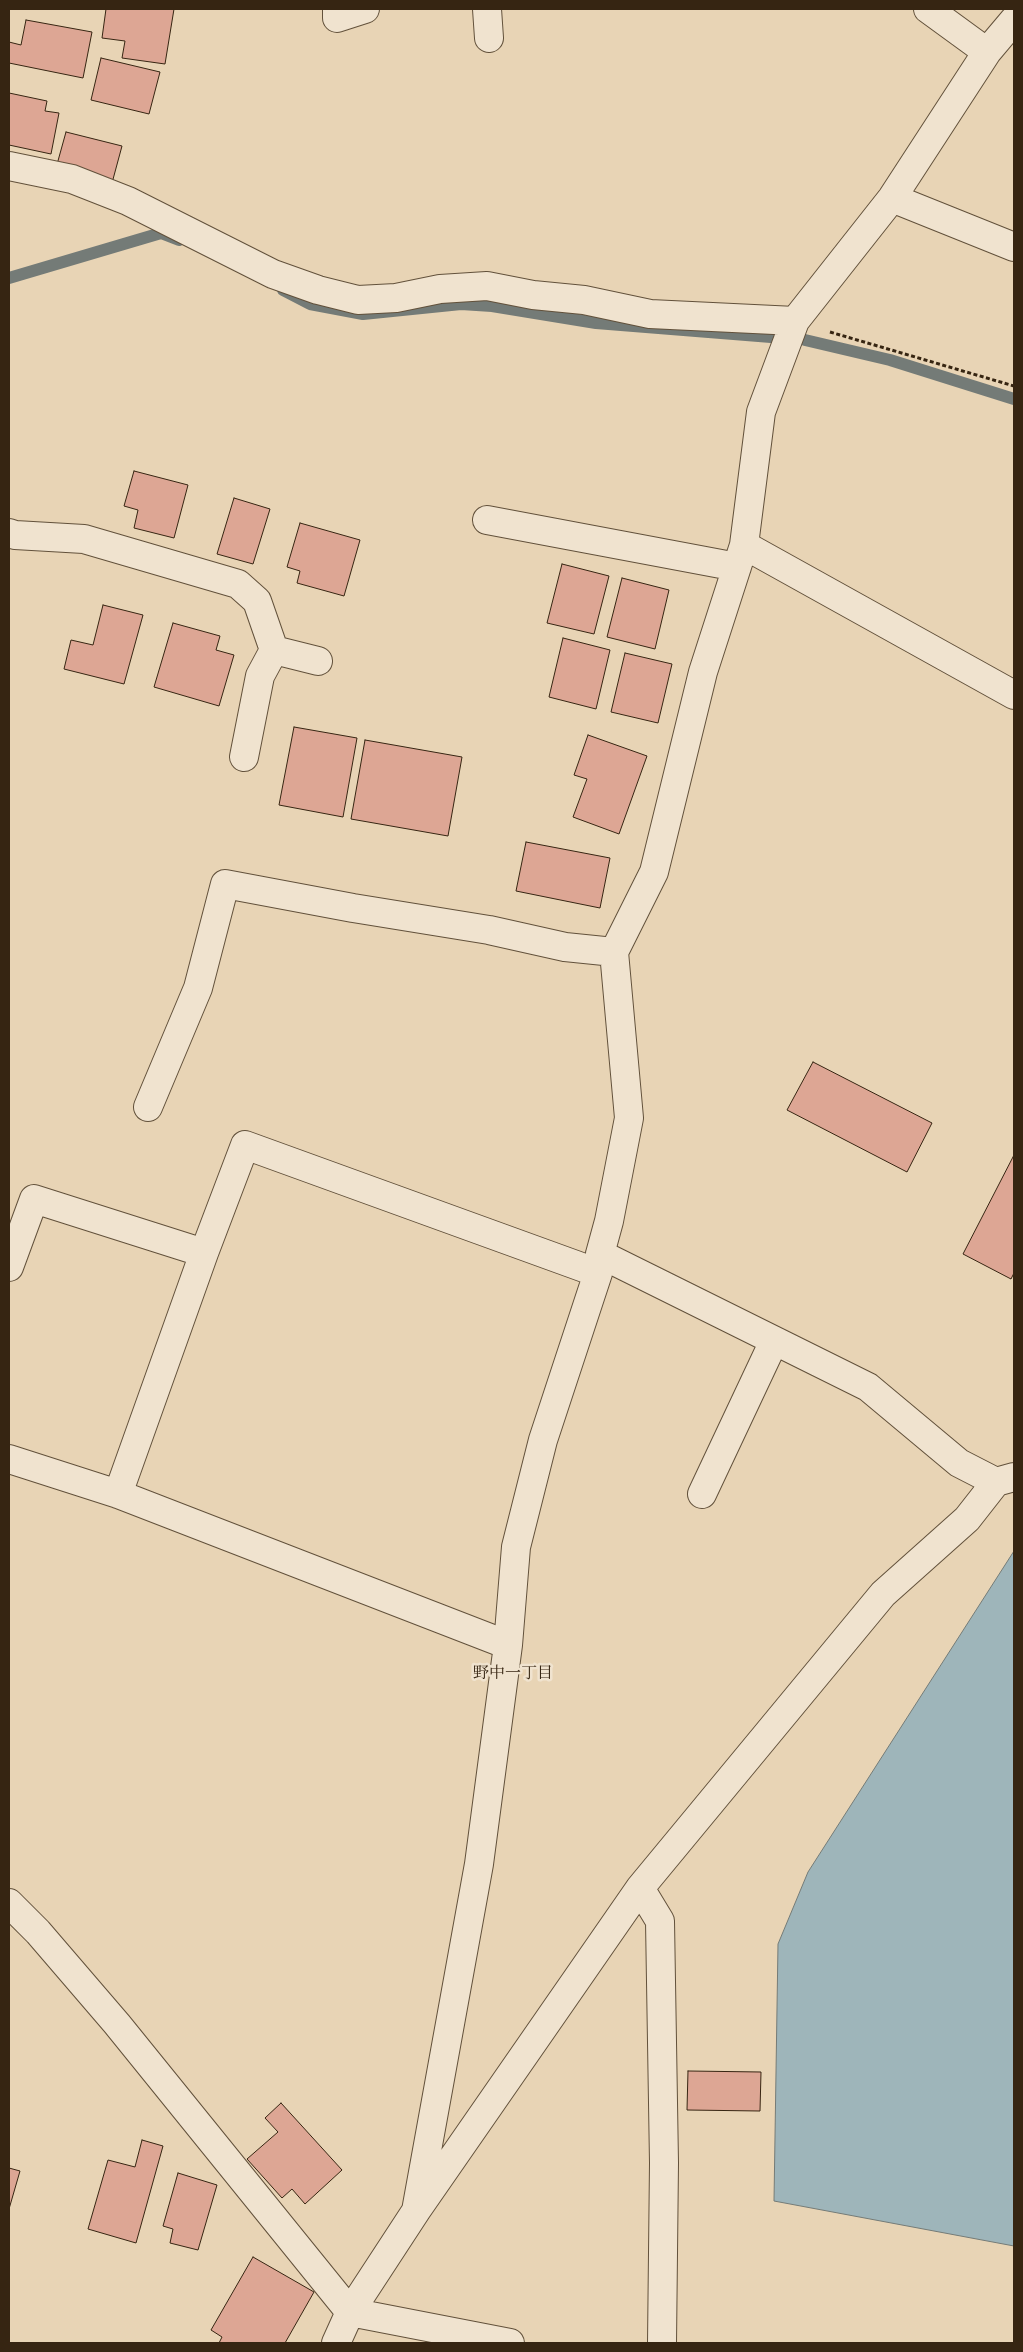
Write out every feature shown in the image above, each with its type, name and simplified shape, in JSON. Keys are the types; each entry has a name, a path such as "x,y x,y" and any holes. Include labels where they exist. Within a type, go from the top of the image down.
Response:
{"street":[{"path":"337,9 337,18 365,9"},
{"path":"486,9 488,38"},
{"path":"928,9 987,52"},
{"path":"416,2212 479,1864 508,1645 516,1547 543,1440 599,1263 629,1118 614,952 654,872 703,672 741,556 762,412 794,321 892,198 987,52 1014,20"},
{"path":"9,166 72,179 128,201 273,274 318,290 358,300 396,298 440,289 487,286 533,295 584,300 650,314 794,321"},
{"path":"892,198 1014,248"},
{"path":"487,520 741,556 1014,696"},
{"path":"9,533 15,535 84,539 238,584 257,601 274,650 260,676 244,757"},
{"path":"274,650 318,661"},
{"path":"148,1107 198,988 225,884 353,908 489,930 565,947 614,952"},
{"path":"118,1494 204,1253 245,1145 599,1263 774,1341 868,1387 959,1463 1005,1480 967,1519 883,1594 640,1888 416,2212 350,2312 336,2343"},
{"path":"9,1267 34,1199 204,1253"},
{"path":"702,1494 774,1341"},
{"path":"9,1458 118,1494 508,1645"},
{"path":"640,1888 660,1921 664,2162 662,2343"},
{"path":"9,1903 38,1932 117,2024 350,2312 510,2343"},
{"path":"348,2343 350,2312"}],"path":[{"path":"794,321 1014,386"}],"water":[{"path":"1014,1551 1014,2246 774,2201 778,1944 808,1872"}],"building":[{"path":"106,9 174,9 165,64 122,58 125,41 102,38"},
{"path":"26,20 92,32 83,78 9,63 9,42 21,45"},
{"path":"101,58 160,72 149,114 91,100"},
{"path":"9,93 47,101 45,111 59,113 51,154 9,145"},
{"path":"66,132 122,146 112,183 56,168"},
{"path":"134,471 188,485 174,538 134,528 138,510 124,506"},
{"path":"234,498 270,509 253,564 217,554"},
{"path":"300,523 360,540 344,596 297,583 300,571 287,567"},
{"path":"562,564 609,576 594,634 547,623"},
{"path":"622,578 669,590 655,649 607,637"},
{"path":"103,605 143,615 124,684 64,669 71,640 93,645"},
{"path":"173,623 220,636 216,650 234,655 219,706 154,687"},
{"path":"563,638 610,650 596,709 549,697"},
{"path":"625,653 672,664 658,723 611,712"},
{"path":"294,727 357,738 343,817 279,805"},
{"path":"588,735 647,756 619,834 573,817 587,779 574,775"},
{"path":"365,740 462,757 448,836 351,819"},
{"path":"526,842 610,858 600,908 516,891"},
{"path":"813,1062 932,1123 907,1172 787,1110"},
{"path":"1014,1155 1014,1273 1011,1279 963,1254"},
{"path":"688,2071 761,2072 760,2111 687,2110"},
{"path":"281,2103 342,2170 305,2204 292,2189 282,2198 247,2159 278,2132 265,2118"},
{"path":"142,2140 163,2146 136,2243 88,2229 108,2160 135,2167"},
{"path":"9,2168 20,2171 9,2209"},
{"path":"178,2173 217,2185 198,2250 170,2243 173,2229 163,2226"},
{"path":"253,2257 314,2292 285,2343 219,2343 222,2337 211,2330"}],"waterway":[{"path":"9,278 161,233 179,240"},
{"path":"283,290 310,304 363,314 461,304 492,306 596,323 771,337"},
{"path":"805,340 890,360 1014,399"}],"district":[{"name":"野中一丁目","path":"513,1674"}]}
